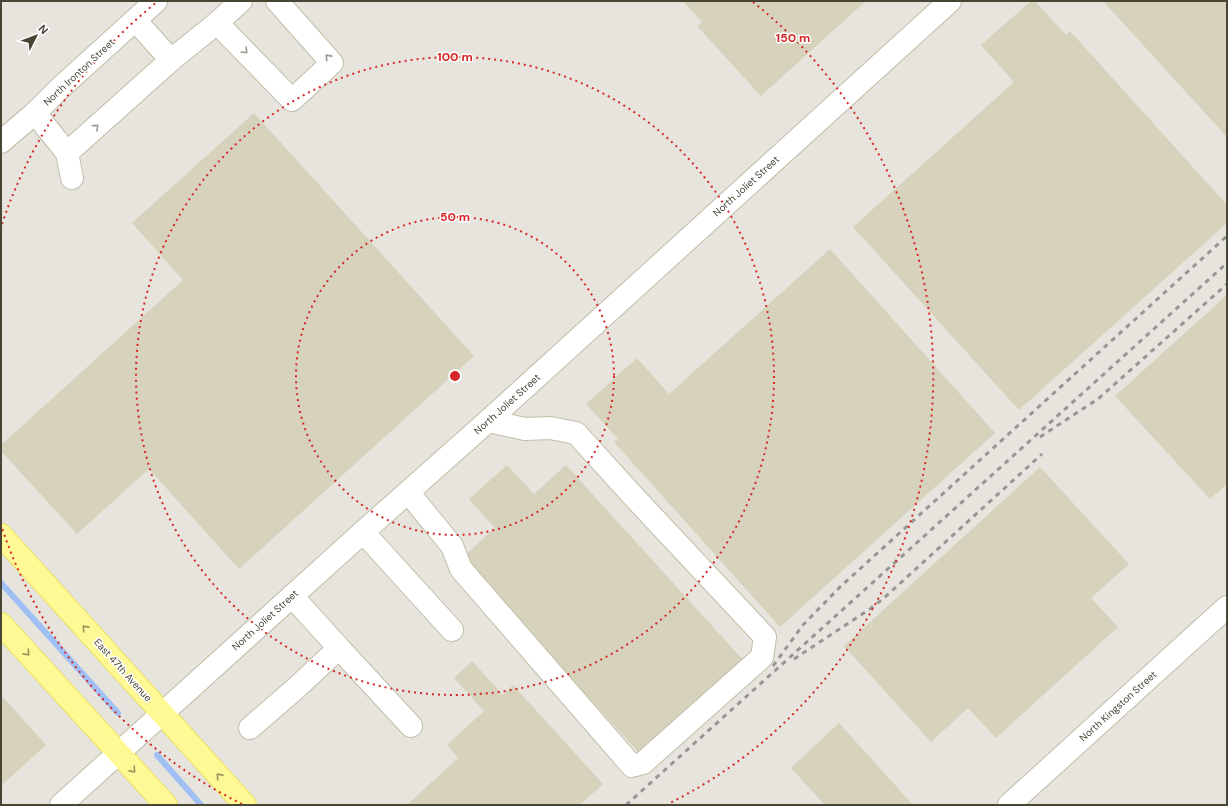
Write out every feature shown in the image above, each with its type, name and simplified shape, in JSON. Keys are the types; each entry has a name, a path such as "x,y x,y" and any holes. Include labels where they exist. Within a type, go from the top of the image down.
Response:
{"main road":[{"name":"East 47th Avenue","path":"1,535 245,805"},
{"path":"1,624 166,805"}],"street":[{"name":"North Ironton Street","path":"1,142 35,113 156,1"},
{"path":"67,153 171,60 242,1"},
{"path":"217,23 292,100 332,63 277,1"},
{"name":"North Joliet Street","path":"61,805 488,421 950,1"},
{"path":"135,20 171,60"},
{"path":"35,113 67,153 72,178"},
{"path":"408,492 452,546 461,569 632,766 643,763 762,657 765,637 576,433 550,428 525,429 488,421"},
{"path":"363,532 452,630"},
{"path":"292,596 411,726"},
{"name":"North Kingston Street","path":"1009,805 1227,607"},
{"path":"250,728 339,648"}],"shaded area":[{"path":"1,1 1227,1 1227,805 1,805"}],"building":[{"path":"683,1 866,1 761,96 697,26 702,22"},
{"path":"1031,1 1035,1 1066,35 1070,31 1227,205 1227,223 1019,410 853,227 1014,82 981,45"},
{"path":"1103,1 1227,1 1227,137"},
{"path":"254,113 474,356 239,569 149,469 77,534 1,451 1,445 183,280 132,223"},
{"path":"830,249 995,433 780,627 614,442 618,439 586,404 637,358 669,394"},
{"path":"1227,295 1227,484 1210,499 1115,396"},
{"path":"507,465 534,494 566,465 744,661 641,755 461,559 495,528 469,499"},
{"path":"1040,467 1129,564 1091,598 1118,627 996,738 968,708 931,742 844,646"},
{"path":"472,661 503,695 513,685 603,784 580,805 407,805 458,758 447,745 484,711 454,678"},
{"path":"1,695 46,745 2,785 1,784"},
{"path":"839,723 913,805 825,805 791,768"}],"waterway":[{"path":"1,583 118,713"},
{"path":"157,755 201,805"}],"railway":[{"path":"773,666 803,625 840,587 1227,236"},
{"path":"626,805 1227,263"},
{"path":"1040,437 1098,399 1227,284"},
{"path":"794,659 870,609 884,598 1042,454"}]}
